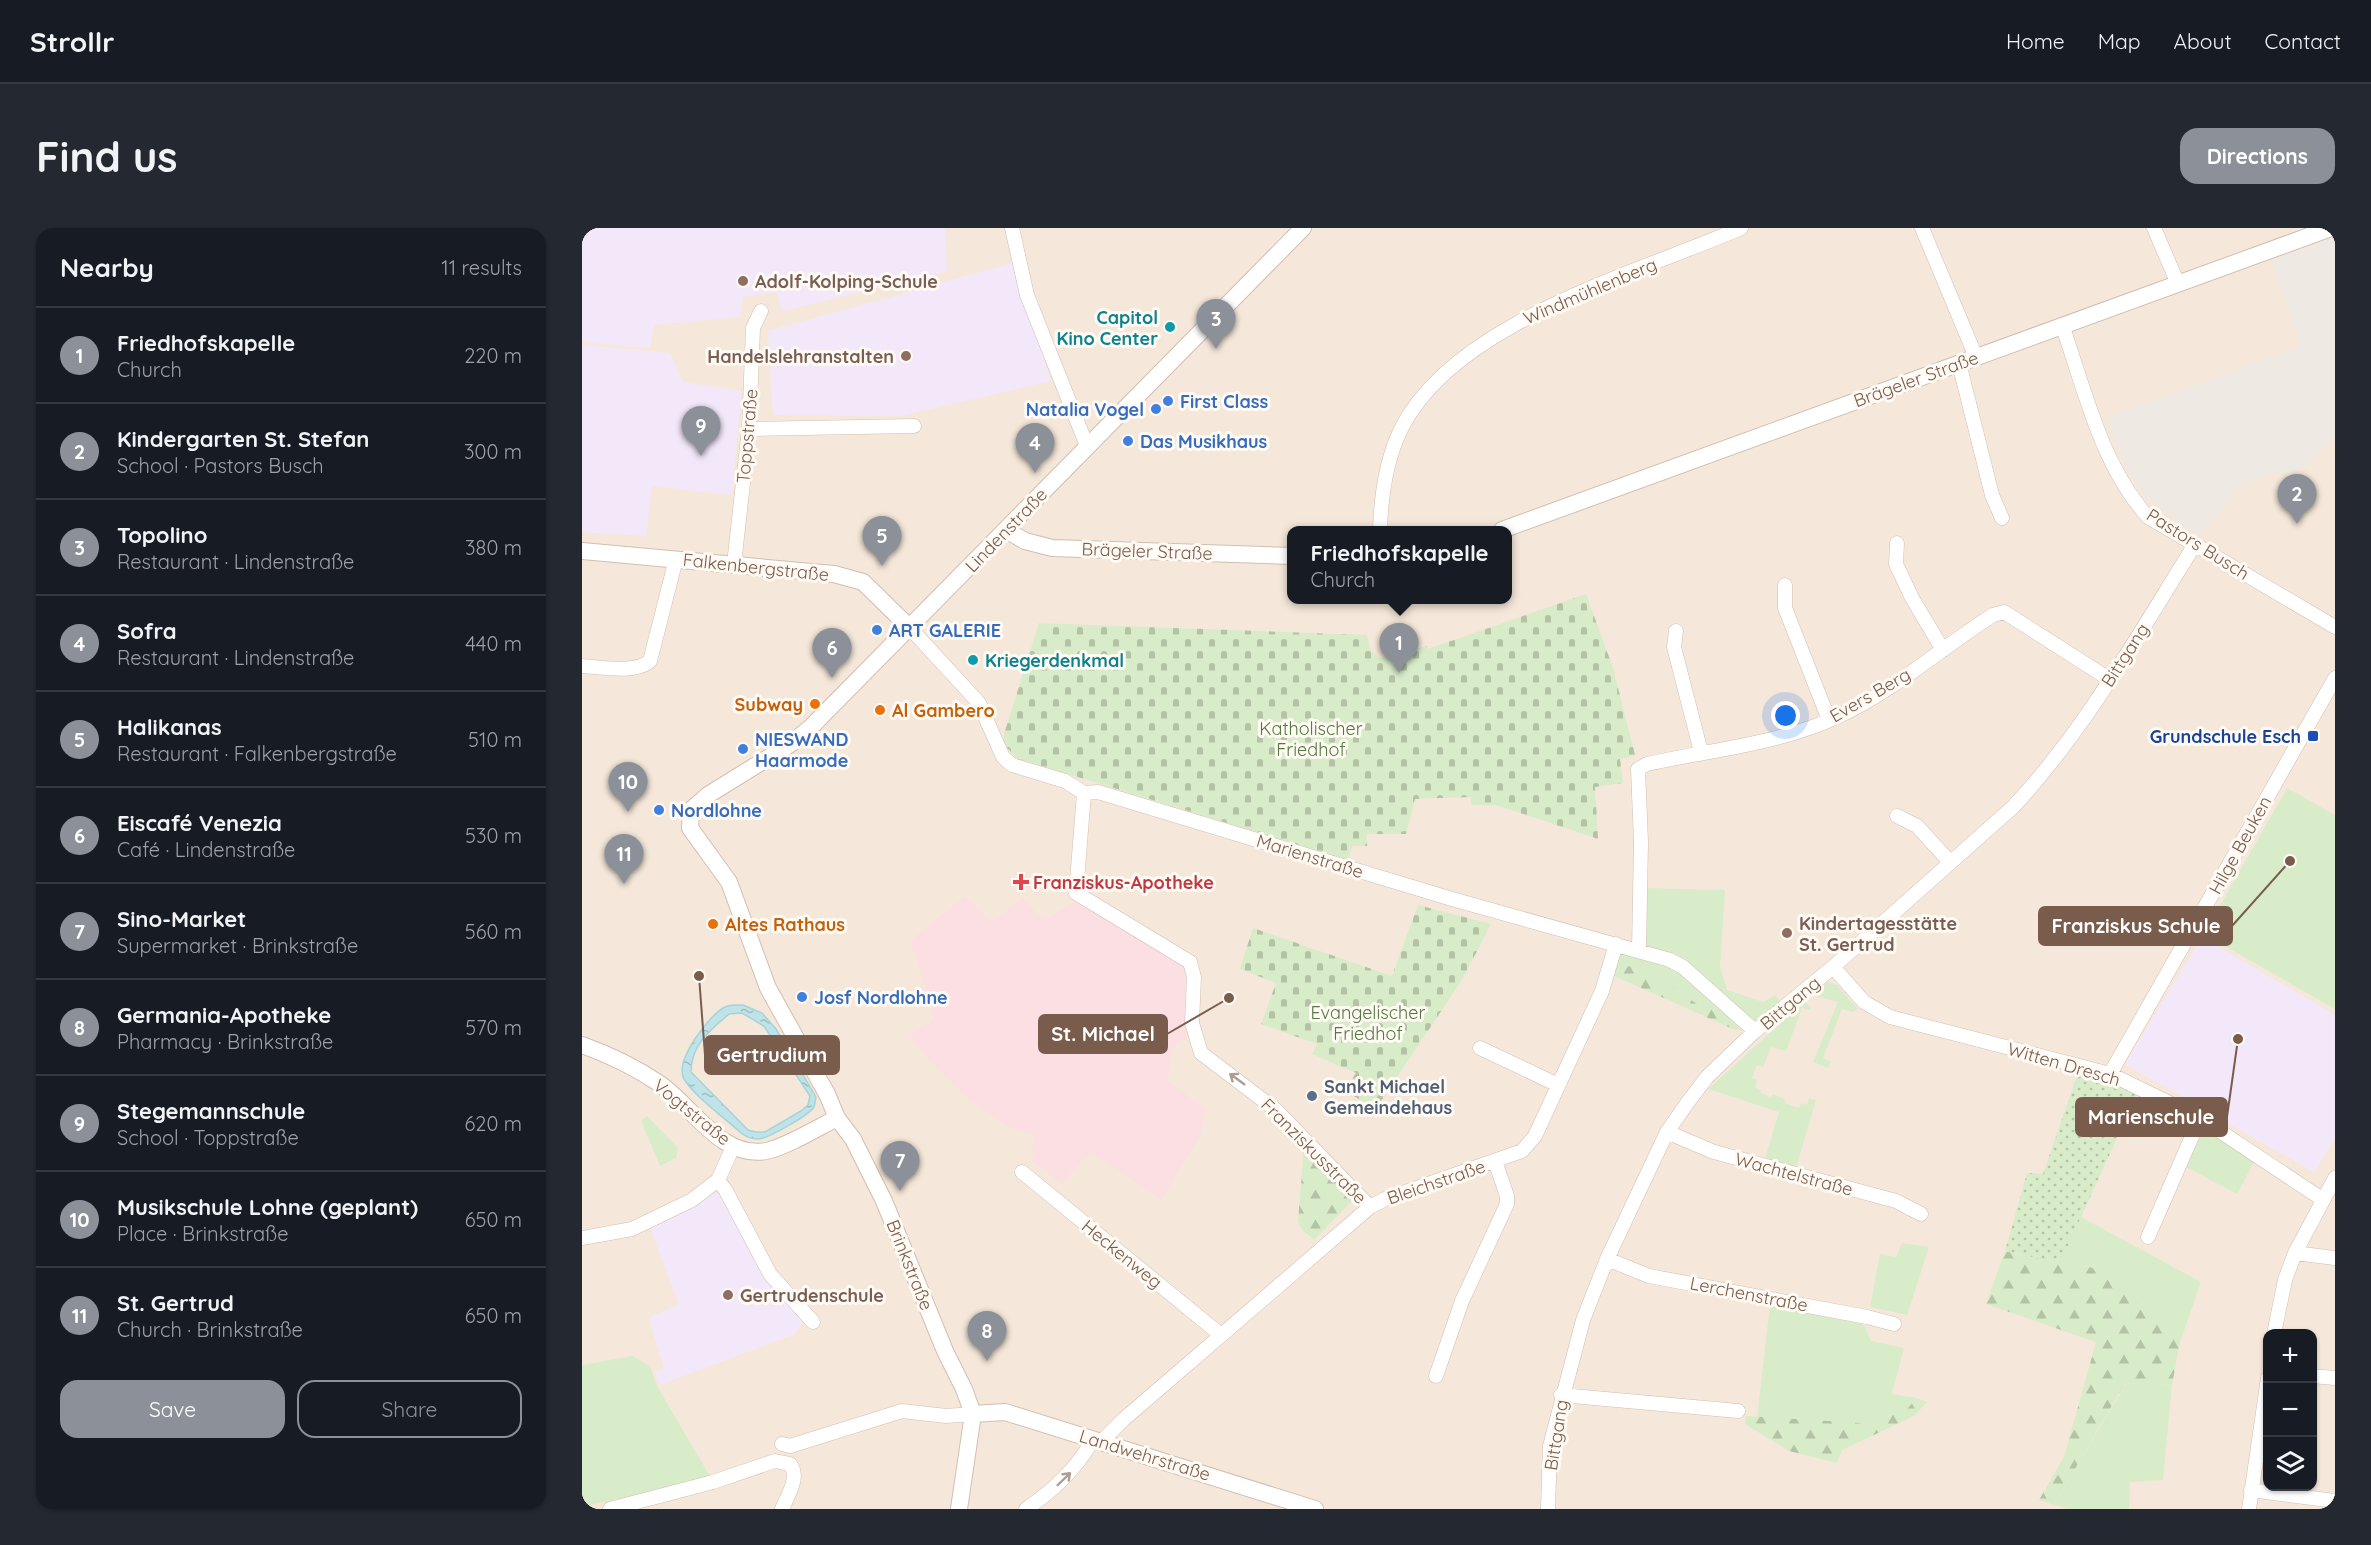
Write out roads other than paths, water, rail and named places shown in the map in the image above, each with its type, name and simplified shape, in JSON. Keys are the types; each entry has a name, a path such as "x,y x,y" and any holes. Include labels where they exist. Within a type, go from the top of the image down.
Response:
{"street":[{"path":"1012,228 1027,295 1087,446"},
{"name":"Lindenstraße","path":"691,810 708,795 792,743 810,728 1303,228"},
{"path":"1922,228 1976,357"},
{"path":"2154,228 2178,284"},
{"name":"Brägeler Straße","path":"1512,527 2326,229"},
{"name":"Windmühlenberg","path":"1380,526 1380,502 1389,460 1402,428 1422,397 1449,370 1490,339 1563,300 1733,230"},
{"name":"Toppstraße","path":"734,564 749,429 753,328 761,311"},
{"name":"Pastors Busch","path":"2062,325 2116,474 2148,517 2335,627"},
{"path":"1959,363 1992,495 2002,518"},
{"path":"749,429 914,426"},
{"name":"Brägeler Straße","path":"1006,530 1025,541 1052,548 1287,556"},
{"path":"1896,543 1896,564 1912,598 1943,650"},
{"name":"Bittgang","path":"1548,1509 1550,1446 1561,1395 1583,1320 1607,1259 1667,1132 1707,1077 1755,1032 1833,967 2036,783 2075,732 2194,546"},
{"name":"Falkenbergstraße","path":"582,551 834,574 863,582 910,628"},
{"path":"582,666 633,668 644,666 650,661 676,559"},
{"path":"1785,585 1785,608 1829,720"},
{"name":"Evers Berg","path":"1639,950 1641,842 1638,769 1647,764 1775,738 1829,720 1885,691 1993,615 2004,612 2109,679"},
{"name":"Marienstraße","path":"910,628 979,703 1003,757 1012,765 1065,781 1084,793 1098,792 1422,890 1639,950 1683,967 1755,1032"},
{"path":"1676,631 1674,647 1701,752"},
{"name":"Hilge Beuken","path":"2110,1074 2335,678"},
{"name":"Franziskusstraße","path":"1084,793 1076,893 1190,962 1194,977 1192,1023 1201,1053 1268,1103 1370,1207"},
{"name":"Brinkstraße","path":"691,810 690,828 729,882 768,988 827,1094 837,1118 853,1139 884,1201 973,1414"},
{"path":"1897,816 1917,826 1950,862"},
{"name":"Bleichstraße","path":"1026,1509 1064,1481 1097,1441 1370,1207 1385,1199 1522,1151 1535,1136 1602,991 1616,944"},
{"name":"Witten Dresch","path":"1833,967 1863,1002 1890,1017 2110,1074 2200,1118 2322,1199"},
{"name":"Vogtstraße","path":"582,1045 620,1059 662,1085 715,1134 733,1147 744,1151 766,1151 837,1118"},
{"path":"1480,1048 1558,1085"},
{"path":"2148,1237 2200,1118"},
{"name":"Wachtelstraße","path":"1667,1132 1714,1152 1896,1201 1921,1214"},
{"path":"582,1238 632,1229 653,1221 692,1200 718,1180 733,1147"},
{"path":"1436,1376 1462,1301 1507,1204 1508,1196 1495,1161"},
{"name":"Heckenweg","path":"1022,1173 1221,1335"},
{"path":"2275,1329 2285,1280 2295,1253 2335,1178"},
{"path":"718,1180 770,1274 813,1322"},
{"path":"2295,1253 2335,1258"},
{"name":"Lerchenstraße","path":"1607,1259 1649,1276 1894,1324"},
{"path":"2317,1376 2335,1378"},
{"path":"2249,1509 2267,1383"},
{"path":"1561,1395 1738,1411"},
{"path":"782,1444 790,1446 902,1411 946,1416 973,1414 959,1509"},
{"name":"Landwehrstraße","path":"973,1414 1005,1412 1315,1509"},
{"path":"610,1509 713,1482 775,1461 790,1464 794,1470 795,1477 782,1509"},
{"path":"2251,1490 2335,1501"}],"water":[{"path":"743,1005 762,1013 776,1029 816,1097 811,1111 779,1131 759,1139 749,1138 743,1134 695,1093 684,1079 682,1071 688,1050 710,1019 727,1006","holes":["742,1013 764,1026 810,1096 808,1105 801,1111 765,1132 756,1132 748,1130 691,1072 698,1046 709,1032 729,1014"]}],"place":[{"name":"Adolf-Kolping-Schule","path":"743,281"},
{"name":"Capitol Kino Center","path":"1170,327"},
{"name":"Topolino","path":"1216,349"},
{"name":"Handelslehranstalten","path":"906,356"},
{"name":"First Class","path":"1168,401"},
{"name":"Natalia Vogel","path":"1156,409"},
{"name":"Das Musikhaus","path":"1128,441"},
{"name":"Stegemannschule","path":"701,456"},
{"name":"Sofra","path":"1035,473"},
{"name":"Kindergarten St. Stefan","path":"2297,524"},
{"name":"Halikanas","path":"882,566"},
{"name":"ART GALERIE","path":"877,630"},
{"name":"Kriegerdenkmal","path":"973,660"},
{"name":"Friedhofskapelle","path":"1399,673"},
{"name":"Eiscafé Venezia","path":"832,678"},
{"name":"Subway","path":"815,704"},
{"name":"Al Gambero","path":"880,710"},
{"name":"Grundschule Esch","path":"2313,736"},
{"name":"NIESWAND Haarmode","path":"743,749"},
{"name":"Nordlohne","path":"659,810"},
{"name":"Musikschule Lohne (geplant)","path":"628,812"},
{"name":"Franziskus Schule","path":"2290,861"},
{"name":"Franziskus-Apotheke","path":"1021,882"},
{"name":"St. Gertrud","path":"624,884"},
{"name":"Altes Rathaus","path":"713,924"},
{"name":"Kindertagesstätte St. Gertrud","path":"1787,933"},
{"name":"Gertrudium","path":"699,976"},
{"name":"Josf Nordlohne","path":"802,997"},
{"name":"St. Michael","path":"1229,998"},
{"name":"Marienschule","path":"2238,1039"},
{"name":"Sankt Michael Gemeindehaus","path":"1312,1096"},
{"name":"Sino-Market","path":"900,1191"},
{"name":"Gertrudenschule","path":"728,1295"},
{"name":"Germania-Apotheke","path":"987,1361"}],"park label":[{"name":"Katholischer Friedhof","path":"1311,738"},
{"name":"Evangelischer Friedhof","path":"1368,1022"}]}
